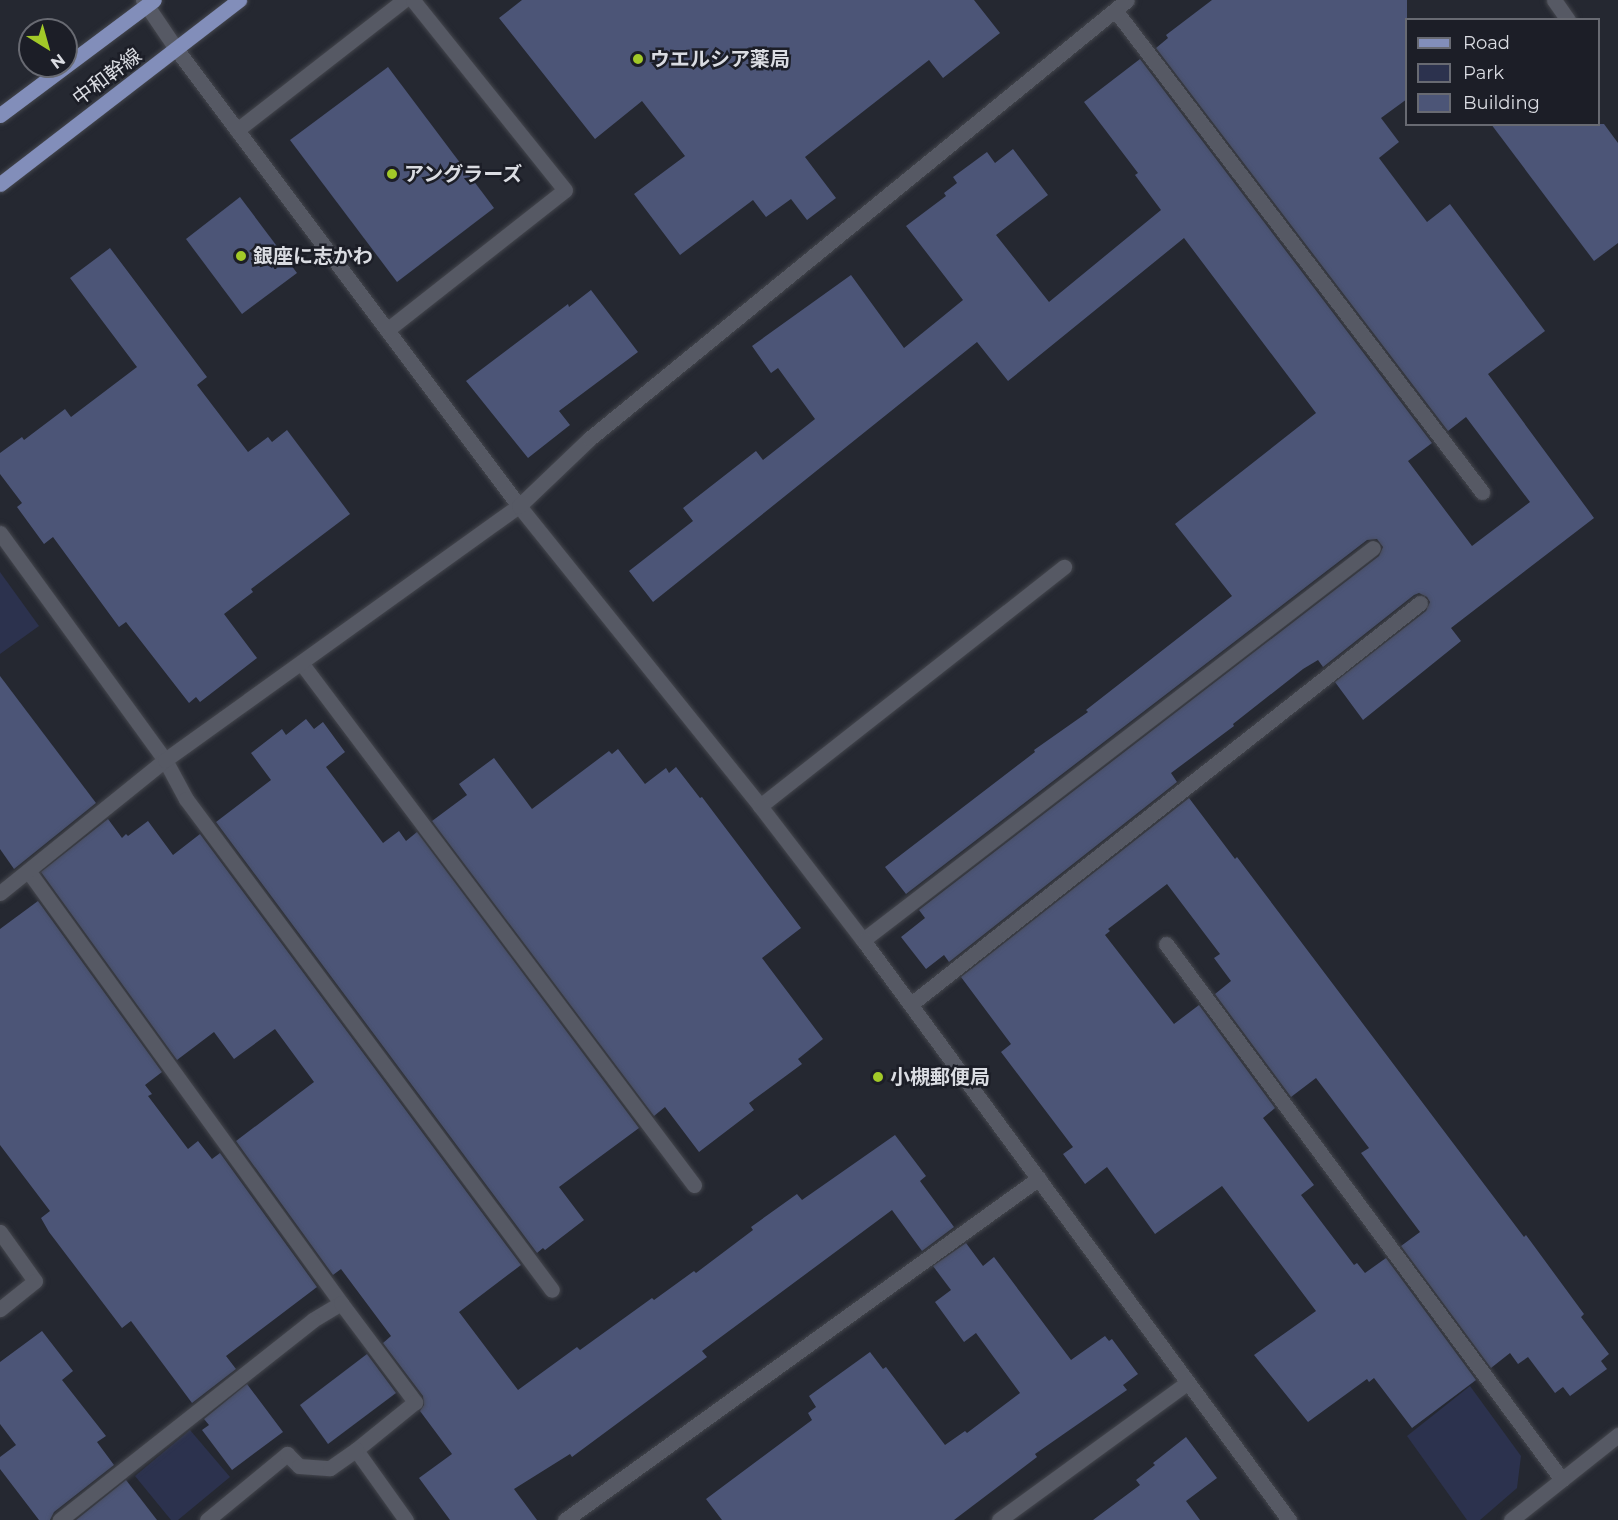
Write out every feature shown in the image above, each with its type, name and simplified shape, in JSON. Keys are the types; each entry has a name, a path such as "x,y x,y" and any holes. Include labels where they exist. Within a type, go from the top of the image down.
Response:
{"main road":[{"name":"中和幹線","path":"0,184 239,0"},
{"name":"中和幹線","path":"0,115 148,2"}],"street":[{"path":"237,130 404,0"},
{"path":"387,330 565,190 414,0"},
{"path":"0,893 29,872 165,760 302,664 519,506 590,439 1127,0"},
{"path":"1554,0 1567,18"},
{"path":"148,2 177,50 519,506 760,806 863,940 1289,1520"},
{"path":"1115,10 1482,492"},
{"path":"0,533 165,760 186,799 552,1290"},
{"path":"863,940 1373,548"},
{"path":"760,806 1064,567"},
{"path":"911,1005 1420,603"},
{"path":"302,664 694,1185"},
{"path":"29,872 415,1402 330,1468 299,1466 287,1454 207,1520"},
{"path":"1166,944 1562,1480"},
{"path":"565,1520 1039,1178"},
{"path":"0,1232 35,1281 0,1309"},
{"path":"60,1520 313,1320 341,1303"},
{"path":"999,1520 1187,1383"},
{"path":"1520,1517 1618,1435"},
{"path":"356,1449 406,1520"}],"green space":[{"path":"0,572 39,626 0,654"},
{"path":"1470,1386 1521,1456 1517,1488 1480,1520 1467,1520 1407,1436"},
{"path":"190,1430 230,1477 178,1520 171,1520 135,1476"}],"building":[{"path":"522,0 974,0 1000,33 943,78 929,60 805,157 836,198 807,220 791,199 766,217 753,200 680,255 634,194 685,156 642,101 595,139 499,18"},
{"path":"1212,0 1407,0 1405,100 1381,118 1399,142 1379,158 1427,222 1450,204 1545,331 1488,374 1594,518 1451,628 1461,641 1363,720 1335,682 1426,611 1430,602 1427,597 1419,593 1323,667 1318,660 1303,669 1233,724 1234,726 1171,773 1177,782 949,962 944,955 926,969 901,937 925,918 919,910 1379,556 1383,547 1377,539 1367,540 906,894 885,867 1035,752 1034,750 1088,712 1086,710 1232,596 1175,524 1316,413 1184,238 1008,381 977,342 653,602 629,571 693,521 683,508 756,451 763,460 815,419 778,368 771,373 752,346 851,275 904,348 963,300 906,226 946,196 944,193 957,183 953,177 987,152 995,163 1013,149 1048,195 996,235 1049,302 1161,210 1135,175 1138,173 1084,102 1140,59 1432,443 1408,461 1472,546 1530,502 1466,417 1448,431 1156,48 1168,38 1166,35"},
{"name":"アングラーズ","path":"388,67 494,208 397,282 290,140"},
{"path":"1604,124 1618,143 1618,243 1594,261 1493,126 1600,126"},
{"name":"銀座に志かわ","path":"240,197 297,273 242,314 186,239"},
{"path":"110,248 207,377 197,385 248,452 268,437 272,442 287,430 350,514 251,589 253,592 224,614 257,658 200,702 196,697 189,703 126,622 119,627 53,537 44,544 17,507 22,503 0,474 0,453 22,437 24,440 65,409 71,417 137,367 70,278"},
{"path":"591,290 638,352 559,411 570,425 528,458 466,381 568,304 569,307"},
{"path":"0,676 96,803 14,869 0,849"},
{"path":"306,719 314,729 323,722 345,752 326,767 383,843 399,831 406,841 417,832 639,1128 559,1187 584,1220 545,1250 543,1248 537,1253 216,822 271,780 251,753 282,729 286,735"},
{"path":"618,749 645,784 666,768 669,773 676,767 700,798 702,797 801,928 762,958 823,1039 798,1059 802,1064 749,1103 754,1110 699,1152 665,1107 654,1116 432,821 467,795 459,784 494,758 532,809 609,751 612,754"},
{"path":"1189,798 1235,859 1237,857 1584,1314 1581,1317 1609,1354 1601,1361 1607,1369 1570,1396 1563,1387 1555,1393 1528,1357 1518,1364 1510,1353 1491,1368 1401,1246 1420,1232 1361,1153 1369,1148 1316,1078 1291,1097 1215,994 1231,981 1214,958 1220,954 1167,884 1108,929 1110,931 1105,935 1174,1024 1199,1005 1275,1108 1263,1118 1314,1185 1301,1195 1354,1265 1357,1263 1365,1273 1386,1258 1476,1380 1412,1428 1374,1378 1369,1382 1367,1379 1308,1422 1254,1355 1316,1311 1222,1186 1155,1234 1107,1167 1085,1184 1063,1154 1073,1147 1001,1052 1011,1044 961,977"},
{"path":"108,819 122,838 148,821 173,855 200,834 521,1265 459,1312 518,1390 577,1347 580,1350 652,1298 654,1300 694,1271 696,1273 753,1230 751,1227 797,1194 802,1200 895,1135 926,1176 920,1181 954,1227 922,1251 892,1210 702,1351 707,1357 572,1457 570,1454 514,1489 537,1520 450,1520 419,1478 452,1454 420,1411 424,1405 423,1396 383,1343 391,1336 341,1269 333,1275 236,1141 314,1082 275,1029 234,1059 214,1032 177,1060 41,872"},
{"path":"38,901 162,1072 145,1085 152,1094 148,1096 188,1149 198,1141 212,1159 220,1153 317,1287 226,1356 236,1369 192,1403 131,1321 122,1328 49,1232 41,1218 50,1211 0,1145 0,929"},
{"path":"966,1243 983,1266 994,1257 1071,1360 1105,1336 1109,1341 1112,1339 1138,1374 1123,1385 1127,1390 1035,1454 1037,1457 954,1520 722,1520 706,1499 812,1420 808,1413 816,1407 809,1396 870,1352 883,1369 886,1367 945,1445 965,1431 967,1433 1020,1393 976,1333 964,1342 935,1302 951,1290 933,1266"},
{"path":"42,1331 73,1371 62,1380 106,1436 97,1442 114,1465 54,1512 50,1520 39,1520 0,1469 0,1457 16,1445 0,1424 0,1362"},
{"path":"367,1354 396,1393 328,1444 300,1405"},
{"path":"247,1384 283,1432 232,1470 202,1430 209,1425 204,1419"},
{"path":"1186,1437 1217,1478 1186,1501 1200,1520 1093,1520 1140,1485 1136,1480 1155,1465 1153,1463"},
{"path":"126,1480 157,1520 76,1520"}],"place":[{"name":"ウエルシア薬局","path":"638,59"},
{"name":"アングラーズ","path":"392,174"},
{"name":"銀座に志かわ","path":"241,256"},
{"name":"小槻郵便局","path":"878,1077"}]}
